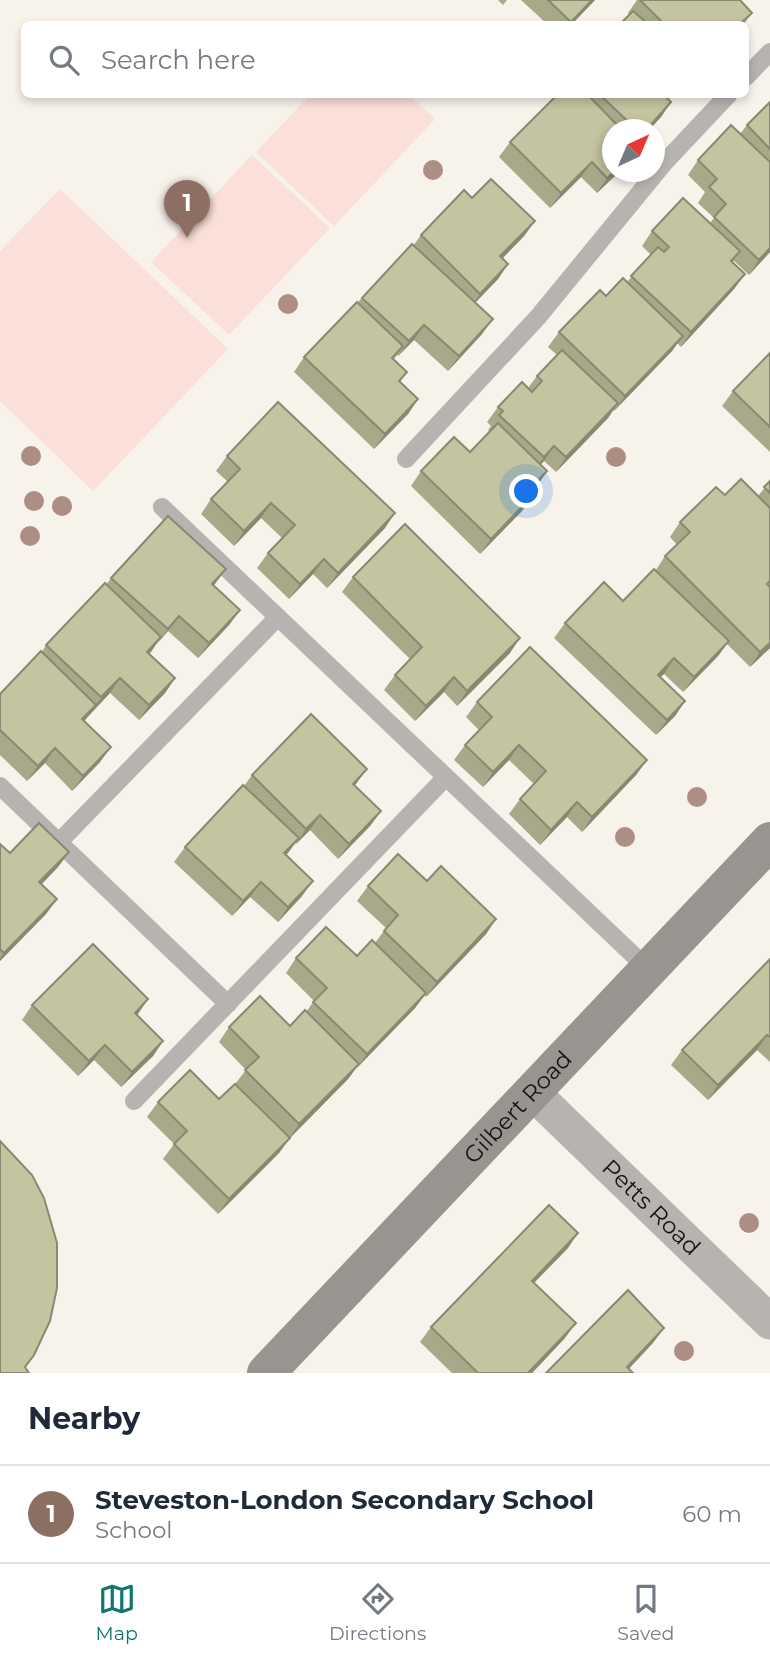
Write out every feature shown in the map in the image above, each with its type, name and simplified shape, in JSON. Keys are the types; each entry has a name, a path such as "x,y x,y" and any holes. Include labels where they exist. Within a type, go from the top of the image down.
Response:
{"main road":[{"name":"Gilbert Road","path":"266,1373 770,841"}],"street":[{"name":"Petts Road","path":"531,1092 770,1322"}],"lane":[{"path":"749,75 770,52"},
{"path":"406,459 538,317 665,162 725,98"},
{"path":"162,507 648,969"},
{"path":"58,842 278,617"},
{"path":"134,1101 446,777"},
{"path":"0,786 228,1004"}],"shaded area":[{"path":"307,98 412,98 435,119 334,226 256,152"},
{"path":"252,155 330,228 229,335 151,262"},
{"path":"60,189 228,349 93,491 0,401 0,251"}],"building":[{"path":"548,0 592,0 572,21"},
{"path":"640,0 740,0 752,13 743,21 661,21"},
{"path":"633,11 645,21 623,21"},
{"path":"554,98 591,98 611,119 602,119 602,173 592,162 561,193 510,142"},
{"path":"603,98 667,98 671,102 656,119 625,119"},
{"path":"770,102 770,149 747,125"},
{"path":"731,125 770,162 770,248 759,260 714,217 726,204 709,187 717,179 698,160"},
{"path":"491,179 535,221 500,256 508,264 480,294 421,235 464,190 472,198"},
{"path":"683,198 740,251 731,261 745,274 691,332 631,276 658,247 664,252 669,247 652,231"},
{"path":"412,244 493,319 459,356 424,325 409,341 362,298"},
{"path":"623,278 683,336 625,396 559,332 600,290 606,296"},
{"path":"357,302 403,346 392,358 407,372 399,381 418,399 385,434 304,357"},
{"path":"562,350 618,403 566,457 554,446 544,457 499,415 503,411 498,407 522,382 532,392 542,381 537,376"},
{"path":"770,353 770,427 733,391"},
{"path":"278,402 395,513 338,573 324,559 300,584 268,553 295,525 271,503 244,531 211,499 240,469 227,456"},
{"path":"498,423 547,471 528,491 533,495 491,539 421,471 454,437 470,452"},
{"path":"741,479 770,508 770,581 767,584 770,587 770,643 760,652 665,556 690,532 680,522 716,487 725,495"},
{"path":"770,481 770,493 764,487"},
{"path":"168,516 226,569 212,584 240,610 209,643 179,616 168,629 111,578"},
{"path":"405,524 520,638 467,691 454,677 426,706 395,675 422,647 353,577"},
{"path":"654,569 729,641 694,677 674,658 658,675 685,701 667,720 565,623 604,582 623,601"},
{"path":"105,583 161,637 147,652 175,678 149,705 120,678 101,697 46,645"},
{"path":"530,647 647,760 592,817 577,802 551,830 520,799 546,771 519,745 493,772 465,745 492,717 477,702"},
{"path":"41,651 96,705 82,719 111,747 83,776 55,748 38,766 0,730 0,694"},
{"path":"311,714 367,769 353,784 381,811 349,844 320,815 306,829 252,775"},
{"path":"243,785 299,838 284,853 313,881 288,907 261,882 243,901 185,847"},
{"path":"39,823 69,852 39,882 57,899 4,953 0,949 0,844 10,853"},
{"path":"398,854 427,881 441,866 496,919 437,982 384,931 398,915 368,886"},
{"path":"326,927 357,956 372,940 426,993 367,1054 313,1002 327,988 296,958"},
{"path":"93,944 148,999 135,1013 163,1041 132,1072 105,1045 89,1061 32,1005"},
{"path":"770,959 770,1037 767,1035 718,1085 682,1050"},
{"path":"260,996 290,1026 305,1010 359,1064 299,1124 245,1070 259,1057 229,1027"},
{"path":"190,1070 219,1099 235,1084 290,1138 229,1199 174,1144 187,1131 158,1102"},
{"path":"0,1141 32,1175 44,1198 57,1243 57,1288 50,1321 34,1355 25,1367 29,1373 0,1373"},
{"path":"549,1205 578,1233 532,1281 576,1323 528,1373 478,1373 431,1327"},
{"path":"628,1290 664,1328 627,1367 633,1373 546,1373"}],"place":[{"name":"Steveston-London Secondary School","path":"187,238"}]}
